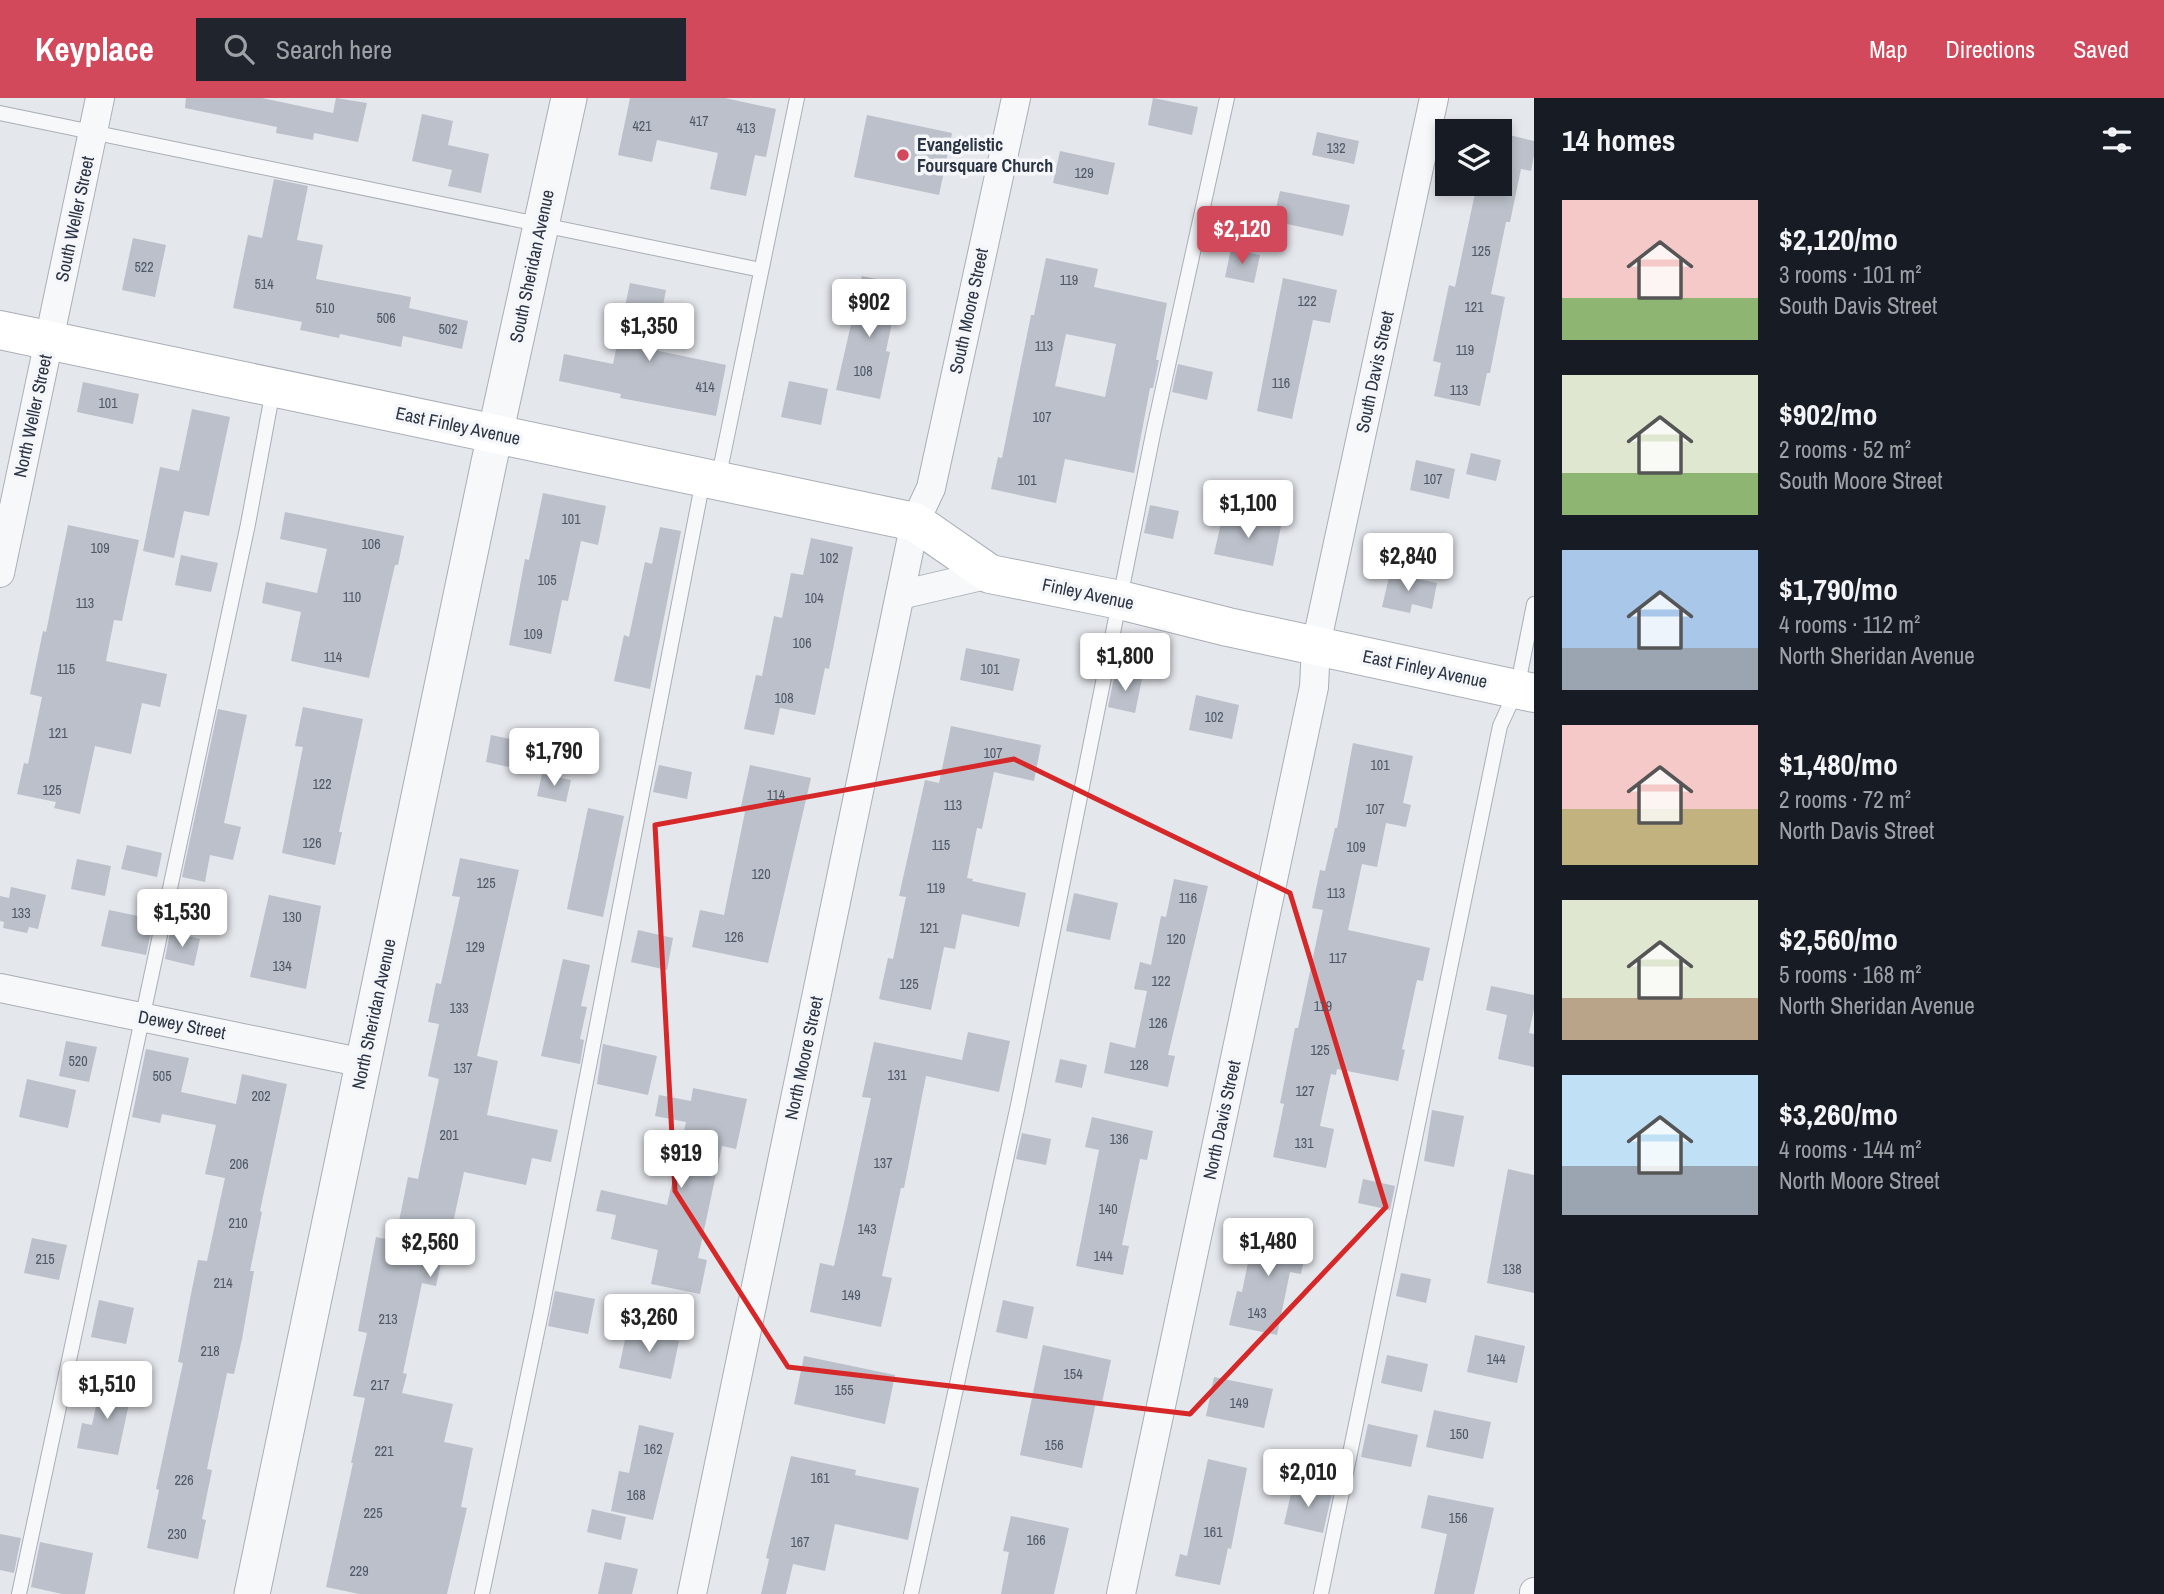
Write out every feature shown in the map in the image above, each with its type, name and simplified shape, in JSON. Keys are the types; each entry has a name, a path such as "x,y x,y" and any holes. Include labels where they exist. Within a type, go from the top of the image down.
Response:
{"main road":[{"name":"East Finley Avenue","path":"0,330 915,522"},
{"name":"Finley Avenue","path":"915,522 990,574 1120,600 1315,645"},
{"name":"East Finley Avenue","path":"1315,645 1525,691"}],"street":[{"name":"South Weller Street","path":"49,340 100,98"},
{"name":"South Sheridan Avenue","path":"495,434 569,98"},
{"name":"South Davis Street","path":"1315,645 1434,98"},
{"name":"South Moore Street","path":"915,522 931,488 1013,99"},
{"name":"North Weller Street","path":"0,573 49,340"},
{"name":"North Sheridan Avenue","path":"252,1594 495,434"},
{"name":"North Moore Street","path":"692,1594 915,522"},
{"path":"900,595 990,574"},
{"name":"North Davis Street","path":"1121,1594 1314,687 1315,645"},
{"name":"Dewey Street","path":"0,988 364,1063"}],"lane":[{"path":"482,1594 710,479 761,270 797,98"},
{"path":"911,1594 1018,1105 1157,416 1227,98"},
{"path":"0,113 761,270"},
{"path":"19,1594 244,544 273,387"},
{"path":"1321,1594 1500,726 1525,691 1534,604"}],"highlighted area":[{"path":"1014,759 1290,893 1386,1207 1190,1414 788,1367 675,1191 655,825"}],"building":[{"path":"186,98 262,98 333,113 336,98 367,103 358,142 314,133 313,140 276,133 277,127 185,108"},
{"path":"630,98 725,98 776,109 766,157 755,155 746,196 710,189 718,153 657,140 652,162 618,155"},
{"path":"1153,98 1198,107 1192,135 1148,125"},
{"path":"422,114 453,121 448,145 489,154 481,193 448,186 452,170 412,161"},
{"name":"Evangelistic Foursquare Church","path":"867,115 952,133 939,195 854,177"},
{"path":"1317,132 1359,141 1354,164 1312,155"},
{"path":"1512,136 1534,141 1531,171 1521,169 1510,222 1506,222 1491,294 1505,297 1490,373 1487,373 1480,406 1434,396 1441,363 1433,361 1449,285 1455,287 1474,196 1512,196"},
{"path":"1060,151 1115,163 1108,195 1053,183"},
{"path":"274,179 308,186 297,240 323,245 316,279 411,297 409,308 468,321 462,349 403,336 401,347 340,334 339,338 300,330 302,322 233,308 248,235 262,238"},
{"path":"1280,191 1350,205 1343,236 1273,221"},
{"path":"133,238 166,245 155,297 122,290"},
{"path":"1231,249 1260,255 1254,283 1225,277"},
{"path":"1046,258 1098,269 1094,287 1167,303 1156,360 1159,360 1153,388 1150,388 1134,473 1065,459 1056,503 991,489 998,457 1002,458 1031,315 1034,315","holes":["1066,334 1116,344 1105,397 1055,386"]},
{"path":"862,276 900,284 886,351 890,352 880,399 836,390"},
{"path":"1283,278 1337,290 1330,323 1313,320 1292,419 1257,411"},
{"path":"630,283 666,290 654,350 726,365 716,416 620,398 621,394 559,381 564,354 613,364"},
{"path":"1178,364 1213,372 1207,400 1172,392"},
{"path":"789,381 828,389 821,425 781,417"},
{"path":"83,382 139,394 133,424 77,412"},
{"path":"192,409 230,417 209,516 184,511 174,558 143,551 160,467 179,471"},
{"path":"1471,453 1501,460 1496,481 1466,474"},
{"path":"1416,460 1455,469 1449,499 1410,490"},
{"path":"543,493 606,506 598,545 581,541 568,601 562,600 551,654 509,645 525,559 529,560"},
{"path":"1150,505 1179,511 1173,539 1144,533"},
{"path":"285,512 404,536 369,678 291,661 301,612 262,603 266,582 317,593 327,549 280,539"},
{"path":"1223,514 1281,526 1273,566 1214,554"},
{"path":"68,525 139,540 122,621 114,620 106,661 167,674 160,707 142,703 131,754 95,746 80,814 54,808 56,802 17,794 24,763 28,764 42,697 30,694"},
{"path":"660,527 681,531 650,689 614,681 624,635 629,637 645,562 652,564"},
{"path":"811,538 853,547 829,669 825,668 815,715 780,708 774,735 744,729 756,675 762,676 774,616 782,618 791,573 803,575"},
{"path":"181,555 218,563 211,592 175,585"},
{"path":"1390,573 1437,583 1432,609 1412,604 1410,613 1382,607"},
{"path":"966,648 1020,659 1013,691 960,680"},
{"path":"1115,673 1142,679 1135,713 1108,707"},
{"path":"1196,695 1239,705 1232,739 1189,730"},
{"path":"303,707 363,719 339,832 342,832 335,865 282,853 303,747 295,746"},
{"path":"218,709 247,715 224,823 241,827 233,860 210,855 205,882 182,877"},
{"path":"951,726 1041,745 1034,781 994,772 982,829 977,828 967,878 1026,893 1019,927 962,914 955,949 944,947 931,1010 879,999 888,958 893,959 906,897 899,896 925,780 939,783"},
{"path":"491,735 543,746 537,773 486,762"},
{"path":"1353,743 1413,756 1403,803 1411,805 1406,827 1386,823 1377,867 1362,864 1348,930 1430,948 1423,981 1417,980 1398,1081 1337,1069 1336,1075 1331,1074 1320,1126 1334,1129 1326,1168 1273,1157 1284,1104 1280,1103 1295,1028 1298,1028 1323,910 1312,908 1320,870 1325,871 1337,828"},
{"path":"659,765 692,772 687,799 653,792"},
{"path":"750,765 811,778 768,963 692,947 700,910 724,915 745,812 740,811"},
{"path":"542,774 571,780 566,802 537,796"},
{"path":"588,808 624,816 603,917 567,909"},
{"path":"127,845 162,853 157,877 121,869"},
{"path":"460,858 519,870 477,1056 498,1061 487,1115 558,1130 551,1162 532,1158 526,1185 464,1172 436,1286 422,1283 403,1373 407,1374 402,1393 453,1404 444,1442 473,1448 461,1507 467,1508 447,1594 359,1594 326,1587 365,1398 353,1396 367,1333 358,1331 376,1237 395,1241 408,1177 418,1179 439,1079 428,1076 439,1024 428,1022 436,983 441,984 460,897 452,896"},
{"path":"77,859 111,866 105,896 71,889"},
{"path":"1174,879 1208,886 1168,1055 1175,1056 1168,1087 1104,1073 1110,1042 1135,1048 1147,991 1134,989 1140,962 1151,965 1161,916 1166,917"},
{"path":"11,887 46,895 38,929 29,927 27,933 3,928 4,922 0,921 0,896 9,898"},
{"path":"1074,893 1118,903 1110,940 1066,931"},
{"path":"269,895 321,906 306,989 250,977"},
{"path":"109,910 143,917 141,926 152,928 146,955 101,946"},
{"path":"638,930 673,938 667,970 631,962"},
{"path":"170,932 200,939 194,966 165,959"},
{"path":"563,959 590,965 581,1006 587,1007 580,1039 584,1040 580,1064 541,1056"},
{"path":"1491,986 1534,995 1529,1033 1534,1034 1534,1067 1498,1059 1507,1015 1486,1010"},
{"path":"968,1032 1010,1041 999,1092 926,1076 904,1188 901,1188 882,1276 892,1278 881,1327 810,1312 820,1263 834,1266 871,1098 862,1097 874,1042 962,1060"},
{"path":"66,1041 97,1047 89,1082 59,1076"},
{"path":"603,1044 657,1056 648,1095 597,1084"},
{"path":"146,1049 189,1058 181,1092 236,1104 242,1074 287,1084 260,1211 262,1212 250,1271 254,1271 242,1339 234,1374 227,1373 207,1469 212,1470 202,1519 206,1520 198,1559 147,1548 159,1490 156,1489 183,1363 178,1362 198,1260 207,1261 225,1178 205,1174 216,1125 162,1114 160,1123 132,1117"},
{"path":"1060,1059 1087,1065 1082,1088 1055,1082"},
{"path":"27,1079 76,1090 68,1128 19,1117"},
{"path":"693,1088 747,1099 736,1149 722,1146 698,1258 707,1260 700,1294 651,1284 658,1250 611,1239 616,1215 596,1211 601,1190 667,1205 686,1122 655,1116 659,1095 691,1101"},
{"path":"1432,1110 1464,1116 1454,1167 1424,1161"},
{"path":"1092,1117 1153,1131 1147,1160 1140,1159 1122,1245 1129,1246 1123,1275 1076,1266 1099,1150 1085,1147"},
{"path":"1022,1133 1051,1139 1046,1165 1016,1159"},
{"path":"1508,1169 1534,1175 1534,1293 1487,1283"},
{"path":"1363,1179 1395,1186 1390,1210 1358,1203"},
{"path":"1256,1223 1309,1234 1301,1274 1290,1272 1277,1335 1229,1325 1237,1291 1242,1292"},
{"path":"32,1238 67,1245 59,1280 24,1273"},
{"path":"1401,1273 1431,1279 1426,1303 1396,1296"},
{"path":"555,1291 595,1299 588,1334 548,1326"},
{"path":"99,1300 134,1308 126,1344 91,1337"},
{"path":"1003,1300 1034,1307 1027,1339 996,1332"},
{"path":"627,1330 679,1341 671,1379 619,1368"},
{"path":"1475,1335 1525,1346 1517,1383 1467,1372"},
{"path":"1043,1345 1111,1360 1102,1403 1096,1402 1082,1468 1020,1455"},
{"path":"1387,1355 1428,1364 1422,1392 1381,1383"},
{"path":"804,1356 895,1375 885,1424 794,1404"},
{"path":"1214,1377 1273,1389 1264,1428 1206,1416"},
{"path":"101,1382 132,1389 118,1455 77,1448 82,1423 92,1425"},
{"path":"1434,1410 1491,1422 1483,1459 1426,1447"},
{"path":"1368,1424 1418,1435 1411,1467 1361,1457"},
{"path":"639,1425 674,1433 653,1520 611,1511 619,1471 629,1473"},
{"path":"791,1456 856,1470 855,1475 919,1488 908,1540 835,1524 825,1571 793,1564 786,1594 761,1594 769,1559 766,1558"},
{"path":"1208,1459 1247,1468 1231,1549 1228,1548 1220,1585 1175,1576 1180,1554 1187,1556"},
{"path":"1293,1485 1332,1493 1323,1533 1284,1524"},
{"path":"1428,1495 1494,1508 1474,1594 1434,1594 1447,1534 1421,1528"},
{"path":"592,1509 626,1517 621,1540 587,1532"},
{"path":"1011,1516 1069,1528 1054,1594 1001,1594 1009,1552 1003,1551"},
{"path":"0,1534 21,1538 14,1573 0,1570"},
{"path":"40,1542 93,1553 85,1594 62,1594 31,1587"},
{"path":"605,1562 638,1569 632,1594 598,1594"}],"place":[{"name":"Evangelistic Foursquare Church","path":"903,155"}]}
